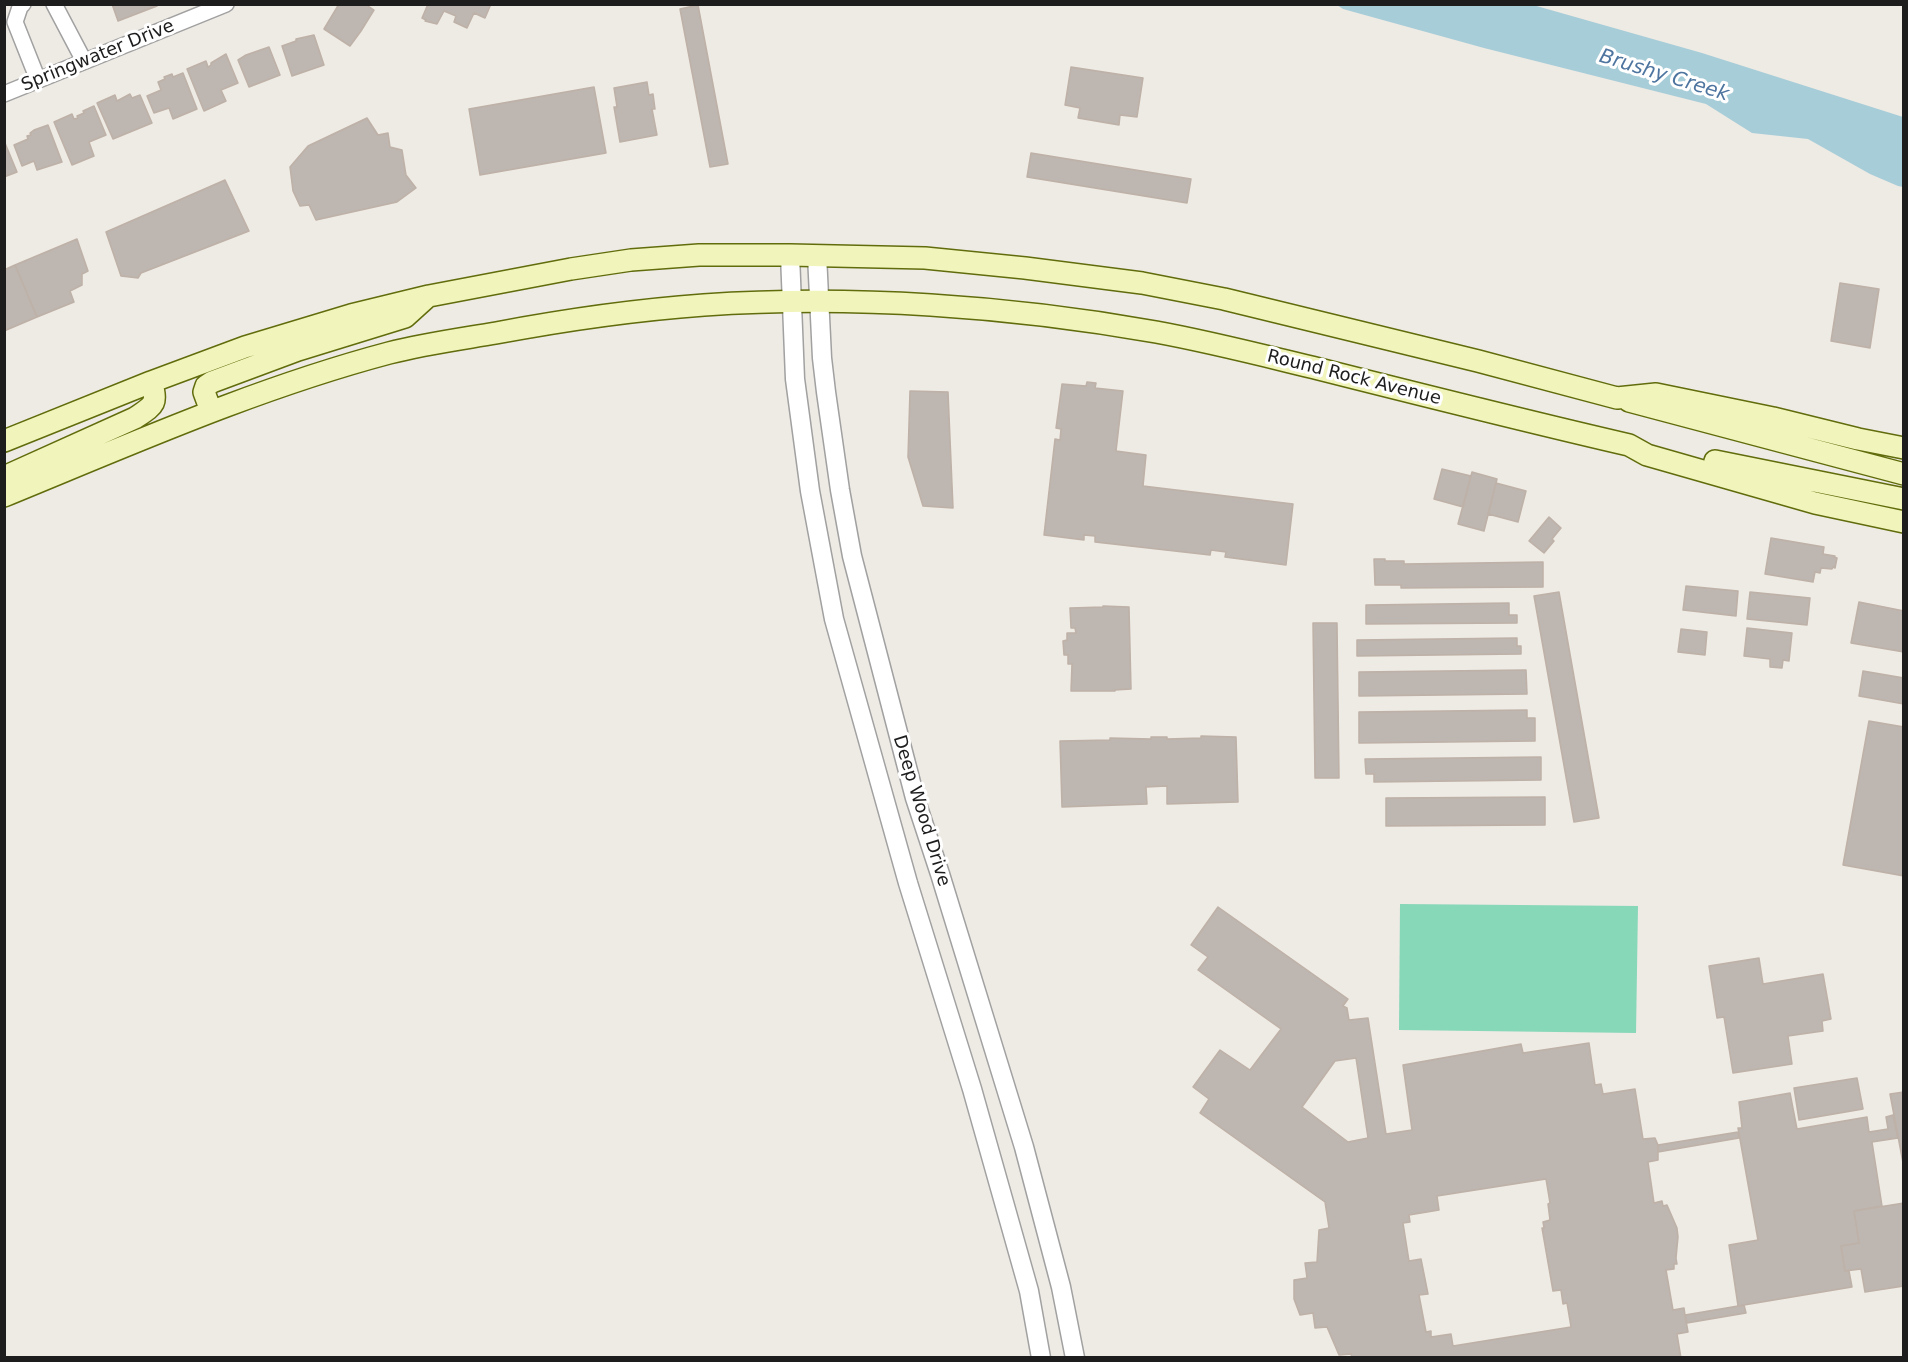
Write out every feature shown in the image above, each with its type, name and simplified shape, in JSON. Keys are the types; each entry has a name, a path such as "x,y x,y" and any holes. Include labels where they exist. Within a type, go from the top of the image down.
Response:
{"main road":[{"path":"4,441 151,382 282,335 429,296 631,260 699,255 817,255 925,258 983,263 1152,285 1224,299 1617,398 1904,474"},
{"path":"212,411 204,392 206,386 213,382 298,350 405,317 429,296"},
{"name":"Round Rock Avenue","path":"4,496 212,411 280,386 394,352 540,325 632,312 702,306 819,302 884,303 987,311 1080,321 1212,343 1629,445 1647,455 1815,503 1904,522"},
{"path":"4,477 135,418 150,408 155,401 156,394 151,382"},
{"path":"1617,398 1656,394 1904,448"},
{"path":"1629,445 1904,499"}],"street":[{"path":"23,4 15,22 38,80"},
{"path":"54,4 84,61"},
{"name":"Springwater Drive","path":"4,94 226,4"},
{"name":"Deep Wood Drive","path":"790,255 795,379 810,491 834,619 908,884 972,1089 1029,1291 1041,1358"},
{"name":"Deep Wood Drive","path":"817,255 826,392 852,556 915,798 1024,1147 1061,1287 1075,1358"}],"green space":[{"path":"1400,904 1638,906 1636,1033 1399,1030"}],"water":[{"name":"Brushy Creek","path":"1337,5 1533,5 1702,53 1903,117 1903,187 1870,174 1808,139 1752,133 1706,104 1484,48 1343,9"}],"building":[{"path":"112,4 156,4 157,6 118,21"},
{"path":"339,4 365,4 374,10 350,46 324,29"},
{"path":"428,4 491,4 485,18 474,13 467,28 454,22 456,16 444,11 437,24 425,21 422,18"},
{"path":"698,5 728,164 710,167 680,9"},
{"path":"314,35 324,65 292,76 282,46 296,39"},
{"path":"269,47 280,75 249,87 238,60"},
{"path":"226,54 238,83 221,90 226,101 204,111 187,69 206,61 208,67"},
{"path":"1071,67 1143,78 1137,117 1120,115 1119,125 1078,118 1080,108 1065,105"},
{"path":"183,73 197,109 173,119 169,108 154,113 147,96 161,90 158,82 165,79 164,77 172,74 173,77"},
{"path":"647,82 649,95 653,94 655,109 652,109 657,135 620,142 614,107 617,107 614,88"},
{"path":"594,87 606,153 480,175 469,109"},
{"path":"130,94 132,98 140,95 152,123 113,139 97,103 115,95 117,101"},
{"path":"94,106 106,135 89,142 94,156 72,165 54,122 72,114 74,119 78,118 77,116 84,113 83,111"},
{"path":"367,118 378,135 388,133 390,147 402,150 406,175 416,188 397,202 316,220 309,205 300,206 293,191 290,167 308,146"},
{"path":"48,125 62,162 37,170 34,161 22,166 14,145 28,139 27,136 31,135 30,133 34,130"},
{"path":"4,143 17,172 4,177"},
{"path":"1031,153 1191,179 1187,203 1027,177"},
{"path":"225,180 249,231 141,273 138,278 121,276 106,232"},
{"path":"77,239 88,271 82,274 82,285 70,291 74,302 37,317 15,265"},
{"path":"15,265 37,317 4,331 4,270"},
{"path":"1840,283 1879,289 1870,348 1831,341"},
{"path":"1087,382 1096,383 1095,388 1123,391 1116,451 1146,455 1143,486 1293,504 1286,565 1225,557 1226,552 1211,550 1210,555 1095,542 1095,536 1084,535 1084,540 1044,535 1055,439 1060,440 1061,429 1056,428 1062,384 1086,386"},
{"path":"910,391 948,392 953,508 923,506 908,457"},
{"path":"1442,469 1471,476 1463,507 1434,499"},
{"path":"1472,472 1497,479 1484,531 1458,524"},
{"path":"1496,483 1526,491 1518,522 1488,514"},
{"path":"1549,517 1561,528 1544,553 1529,541"},
{"path":"1771,538 1824,547 1823,554 1837,558 1835,568 1821,568 1820,573 1815,572 1813,582 1765,574"},
{"path":"1374,559 1404,561 1404,564 1543,562 1543,587 1401,588 1401,585 1375,585"},
{"path":"1686,586 1738,591 1736,616 1683,610"},
{"path":"1559,592 1599,818 1574,822 1534,596"},
{"path":"1750,592 1810,598 1807,625 1747,619"},
{"path":"1859,602 1904,611 1904,652 1851,643"},
{"path":"1509,603 1509,615 1517,615 1517,623 1366,624 1366,605"},
{"path":"1129,607 1131,689 1071,691 1072,664 1068,664 1068,655 1064,655 1063,641 1067,640 1067,633 1076,633 1075,628 1071,628 1070,608"},
{"path":"1313,623 1337,623 1339,778 1315,778"},
{"path":"1747,628 1792,633 1789,661 1783,660 1782,668 1770,667 1770,659 1744,656"},
{"path":"1681,629 1707,632 1705,655 1678,652"},
{"path":"1517,638 1517,646 1521,646 1521,654 1357,656 1357,640"},
{"path":"1526,670 1527,694 1359,696 1359,672"},
{"path":"1863,671 1904,678 1904,704 1859,696"},
{"path":"1527,710 1527,718 1535,718 1535,741 1359,743 1359,712"},
{"path":"1869,721 1904,727 1904,876 1843,865"},
{"path":"1201,736 1236,737 1238,802 1167,804 1167,786 1146,787 1147,804 1062,807 1060,741 1110,740 1110,738 1151,739 1151,737 1201,738"},
{"path":"1541,757 1541,780 1374,782 1374,774 1366,774 1365,759"},
{"path":"1545,797 1545,825 1386,826 1386,798"},
{"path":"1218,907 1348,999 1343,1006 1347,1008 1349,1020 1368,1018 1386,1134 1412,1130 1403,1065 1521,1044 1523,1053 1589,1043 1595,1085 1601,1084 1603,1094 1635,1089 1643,1139 1655,1138 1658,1145 1658,1160 1648,1162 1654,1203 1662,1201 1663,1206 1667,1205 1677,1228 1677,1264 1674,1264 1674,1269 1666,1270 1673,1310 1684,1308 1688,1332 1677,1334 1681,1358 1352,1358 1351,1354 1339,1355 1327,1327 1315,1328 1313,1313 1300,1315 1294,1299 1294,1280 1307,1278 1305,1263 1317,1262 1319,1230 1329,1228 1325,1202 1200,1113 1209,1099 1193,1087 1220,1050 1250,1070 1281,1029 1198,970 1208,957 1191,945","holes":["1356,1058 1368,1138 1348,1142 1302,1107 1335,1061","1546,1179 1550,1220 1543,1222 1544,1228 1542,1228 1553,1291 1561,1290 1563,1304 1567,1303 1571,1327 1453,1346 1451,1334 1431,1337 1431,1331 1426,1332 1419,1295 1428,1294 1421,1259 1409,1261 1403,1223 1410,1222 1409,1215 1439,1210 1437,1196"]},
{"path":"1759,958 1763,984 1823,974 1831,1019 1822,1021 1823,1031 1788,1036 1792,1064 1733,1073 1724,1017 1717,1018 1709,966"},
{"path":"1857,1078 1863,1109 1799,1120 1794,1088"},
{"path":"1904,1092 1904,1168 1890,1094"},
{"path":"1790,1093 1797,1129 1867,1117 1869,1132 1888,1129 1886,1117 1893,1115 1898,1138 1872,1142 1882,1206 1854,1211 1859,1243 1841,1246 1845,1271 1849,1271 1852,1287 1738,1306 1729,1245 1758,1240 1738,1128 1742,1128 1739,1102"},
{"path":"1738,1132 1739,1138 1658,1152 1658,1145"},
{"path":"1904,1203 1904,1286 1865,1292 1861,1269 1845,1271 1841,1246 1859,1243 1854,1211"},
{"path":"1744,1305 1746,1313 1687,1323 1685,1315"}]}
